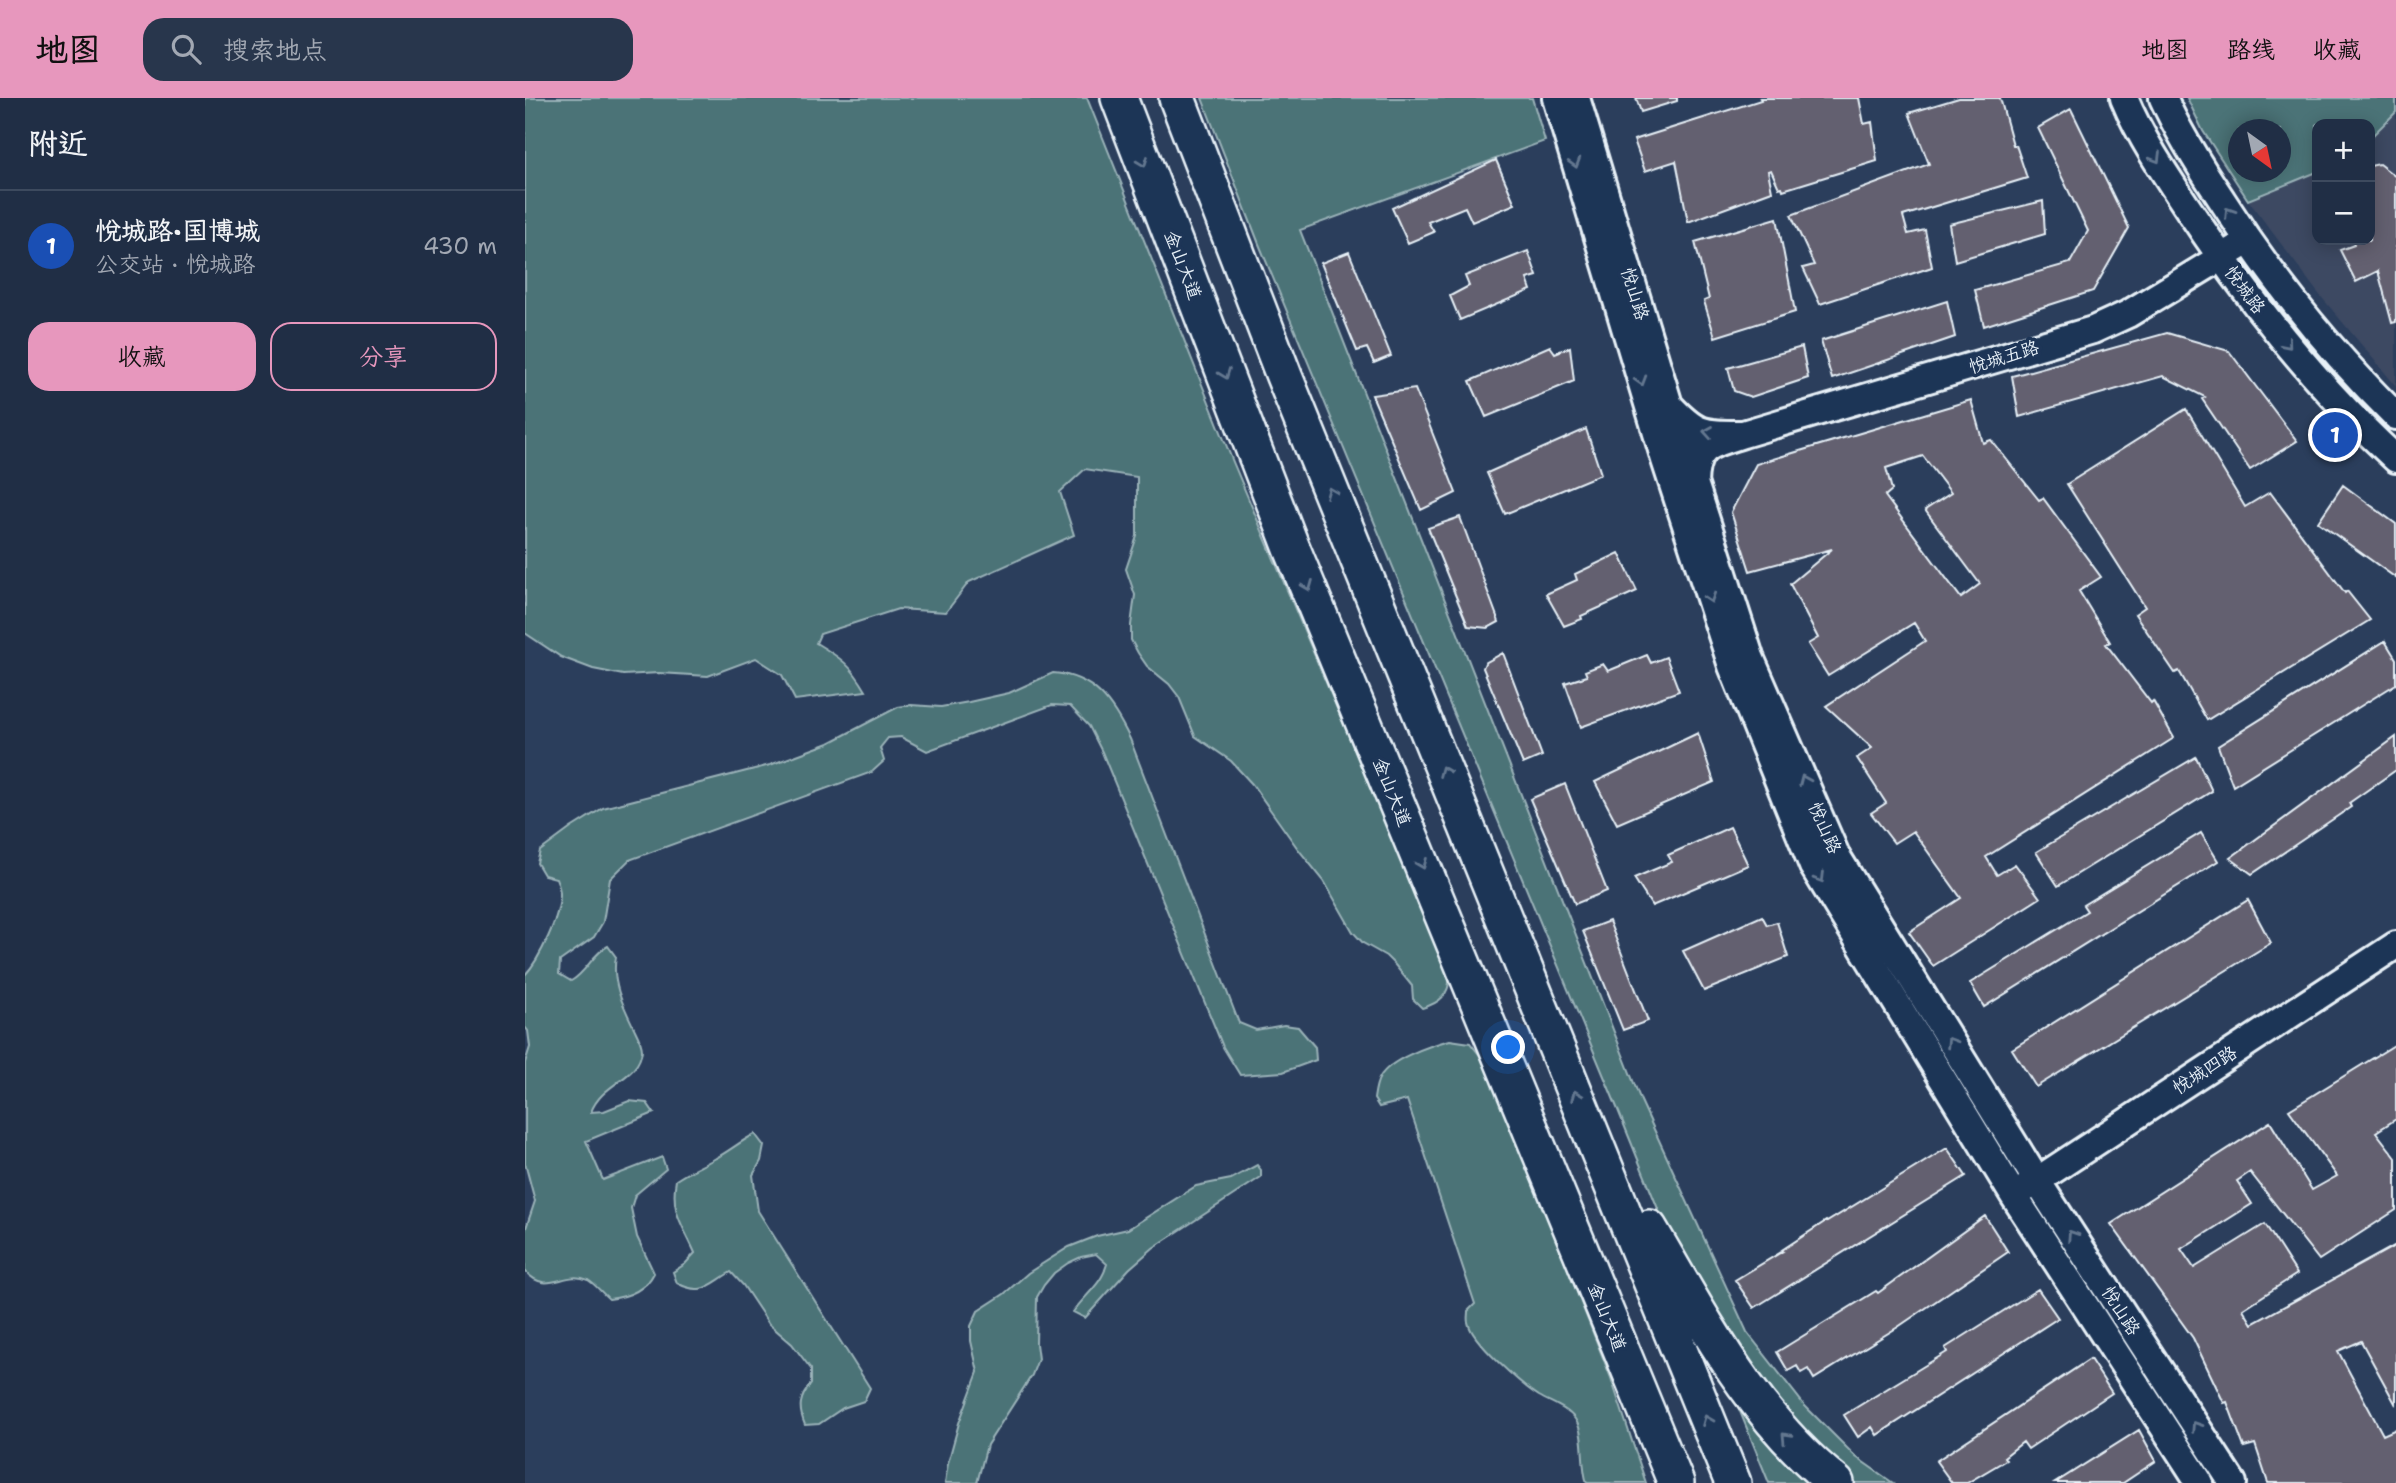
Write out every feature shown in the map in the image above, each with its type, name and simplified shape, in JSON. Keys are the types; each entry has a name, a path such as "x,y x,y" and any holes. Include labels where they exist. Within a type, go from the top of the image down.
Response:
{"highway":[{"name":"金山大道","path":"1119,98 1291,546 1676,1483"},
{"path":"1177,98 1284,376 1733,1483"},
{"path":"1590,1130 1739,1377 1783,1435 1836,1483"},
{"path":"1646,1410 1668,1483"}],"main road":[{"name":"悦山路","path":"1556,98 1665,460 1732,666 1813,866 2014,1196 2200,1483"},
{"name":"悦山路","path":"1576,98 1668,405 1750,657 1836,855 2037,1181 2233,1483"},
{"name":"悦城路","path":"2124,98 2133,120 2153,153 2221,258 2274,329 2335,398 2396,459"},
{"name":"悦城路","path":"2163,98 2201,169 2248,241 2298,309 2359,380 2396,416"},
{"name":"悦城五路","path":"1694,486 1694,469 1702,451 1711,445 2093,330 2128,314 2248,241"},
{"path":"1668,405 1698,431 1743,435"},
{"name":"悦城四路","path":"2014,1196 2396,945"}],"shaded area":[{"path":"2396,112 2396,386 2318,293 2248,200 2312,174 2312,245 2375,245 2375,133"}],"green space":[{"path":"525,98 1087,98 1233,462 1450,976 1448,988 1442,997 1434,1004 1422,1008 1413,999 1412,986 1395,965 1386,956 1363,943 1353,932 1324,881 1252,784 1231,761 1195,736 1179,697 1169,684 1147,666 1138,653 1131,640 1135,595 1126,569 1137,536 1137,477 1085,469 1060,492 1074,535 969,582 946,612 898,609 820,634 816,643 845,663 866,691 795,700 782,675 756,658 708,676 659,673 623,675 593,669 561,657 525,633"},
{"path":"1202,98 1532,98 1545,141 1300,230 1641,1101 1747,1332 1805,1406 1856,1457 1893,1483 1769,1483 1618,1110 1259,244"},
{"path":"2187,98 2396,98 2396,112 2375,133 2375,119 2312,119 2312,174 2248,200 2236,182 2291,182 2291,119 2228,119 2228,169 2203,131"},
{"path":"1053,673 1068,675 1091,686 1101,694 1124,726 1239,1023 1256,1030 1284,1025 1298,1027 1315,1047 1316,1060 1283,1072 1240,1075 1223,1047 1102,752 1089,726 1070,706 1052,705 927,751 901,737 888,738 880,748 884,761 872,772 629,860 610,879 603,922 594,937 560,961 559,974 571,981 608,946 616,957 617,985 642,1050 634,1068 603,1094 591,1112 604,1111 629,1101 647,1103 654,1113 586,1141 603,1180 662,1157 666,1169 635,1195 631,1208 637,1237 654,1273 646,1284 635,1292 609,1299 588,1280 571,1278 541,1282 533,1278 525,1271 525,1231 535,1201 525,1163 525,1063 530,1047 525,1027 525,975 548,937 557,914 560,894 556,878 544,875 537,863 540,851 603,808 770,765 829,743 898,707 941,707 969,702 1009,693"},
{"path":"1450,1040 1470,1043 1486,1063 1611,1378 1646,1483 1587,1483 1581,1433 1572,1415 1521,1382 1487,1351 1471,1330 1468,1311 1475,1304 1407,1100 1379,1107 1374,1099 1379,1079 1392,1064 1422,1049"},
{"path":"755,1134 764,1146 761,1161 753,1175 758,1211 870,1388 864,1401 843,1408 819,1424 805,1425 801,1413 802,1399 811,1384 811,1369 792,1344 769,1324 731,1272 706,1287 693,1289 677,1283 673,1272 695,1253 676,1210 676,1180"},
{"path":"1257,1165 1261,1170 1261,1177 1153,1248 1129,1269 1085,1318 1073,1312 1097,1283 1107,1264 1096,1254 1081,1257 1054,1273 1037,1297 1038,1359 1032,1375 987,1445 977,1483 945,1483 959,1423 978,1372 971,1341 971,1326 978,1311 1004,1294 1028,1273 1069,1247 1097,1236 1128,1229 1196,1186 1231,1179"}],"building":[{"path":"1636,98 1677,98 1677,101 1641,112"},
{"path":"1760,98 1859,98 1864,124 1872,122 1877,161 1783,190 1782,187 1779,188 1771,170 1768,171 1772,191 1688,222 1676,161 1645,171 1634,140 1761,100"},
{"path":"1959,98 2000,98 2013,145 2016,145 2027,178 1903,216 1908,234 1925,230 1932,267 1820,304 1803,268 1814,265 1791,215 1929,164 1909,113"},
{"path":"2071,109 2129,228 2093,291 1984,326 1975,290 2070,263 2088,231 2038,128"},
{"path":"1496,160 1515,204 1472,222 1465,207 1428,222 1434,232 1408,243 1392,208"},
{"path":"2379,164 2396,177 2396,322 2392,323 2378,271 2356,282 2340,250 2354,245 2375,245 2375,165"},
{"path":"2043,201 2045,234 1955,261 1949,224"},
{"path":"1777,218 1795,312 1715,337 1704,301 1709,299 1695,242"},
{"path":"1528,251 1537,276 1527,279 1531,290 1460,320 1450,296 1469,286 1465,276"},
{"path":"1349,252 1391,356 1374,363 1367,348 1357,351 1321,263"},
{"path":"1947,301 1955,337 1832,379 1821,341"},
{"path":"2167,333 2229,351 2297,441 2250,470 2202,399 2205,397 2163,376 2019,417 2012,376"},
{"path":"1550,346 1555,353 1570,347 1574,381 1486,417 1470,381"},
{"path":"1802,347 1808,378 1751,397 1734,391 1728,368"},
{"path":"1415,389 1456,493 1421,510 1372,395"},
{"path":"1971,400 1983,443 1991,440 2039,500 2043,498 2101,577 2079,591 2110,642 2106,644 2151,703 2153,701 2174,738 1986,857 1997,875 2015,864 2040,898 1933,966 1909,932 1961,898 1913,831 1894,843 1871,813 1886,803 1857,758 1872,748 1826,706 1925,641 1914,623 1828,676 1808,644 1818,638 1790,584 1832,549 1750,571 1731,512 1756,464","holes":["1923,456 1951,493 1925,510 1980,584 1961,598 1885,496 1892,490 1886,468"]},
{"path":"2186,409 2245,507 2270,492 2345,593 2347,591 2370,620 2207,720 2179,671 2175,673 2135,614 2145,607 2067,484"},
{"path":"1586,429 1601,474 1505,514 1487,473"},
{"path":"2343,485 2396,524 2396,578 2318,522"},
{"path":"1460,517 1499,622 1488,628 1468,626 1428,528"},
{"path":"1619,553 1637,591 1564,626 1546,594 1577,580 1575,574"},
{"path":"2385,641 2396,659 2396,684 2233,786 2218,746"},
{"path":"1503,653 1542,756 1523,764 1483,668 1485,663"},
{"path":"1647,655 1651,663 1666,657 1679,691 1581,727 1565,683 1587,676 1585,671 1603,664 1608,671"},
{"path":"1698,733 1714,782 1617,824 1595,782"},
{"path":"2396,737 2396,770 2349,803 2351,807 2252,874 2230,858"},
{"path":"2196,757 2212,791 2058,886 2036,852"},
{"path":"1565,784 1607,891 1575,904 1530,799"},
{"path":"1730,827 1748,865 1652,906 1634,878 1672,862 1668,855"},
{"path":"2201,833 2218,861 1984,1007 1970,983 2087,911 2083,905"},
{"path":"2248,900 2271,943 2036,1087 2012,1049"},
{"path":"1762,916 1767,925 1777,922 1788,957 1704,991 1683,951"},
{"path":"1609,921 1648,1021 1623,1030 1583,931"},
{"path":"2396,1044 2396,1119 2376,1132 2396,1158 2396,1210 2319,1260 2250,1172 2237,1181 2252,1204 2181,1249 2194,1268 2265,1224 2297,1274 2243,1309 2252,1324 2396,1245 2396,1405 2361,1341 2338,1351 2383,1435 2396,1429 2396,1483 2268,1483 2255,1444 2244,1447 2227,1402 2224,1403 2193,1338 2111,1224 2270,1122 2312,1190 2337,1176 2289,1110"},
{"path":"1947,1148 1966,1176 1754,1308 1735,1280"},
{"path":"1985,1216 2008,1252 1898,1327 1814,1379 1808,1369 1801,1373 1797,1366 1788,1371 1777,1352 1876,1291 1878,1293"},
{"path":"2038,1289 2058,1318 1877,1435 1872,1427 1858,1437 1844,1415 1947,1352 1945,1348"},
{"path":"2090,1359 2112,1393 2028,1449 2023,1442 2004,1457 2006,1460 1967,1483 1952,1483 1936,1461"},
{"path":"2139,1430 2156,1461 2123,1483 2055,1483"}],"place":[{"name":"悦城路·国博城","path":"2335,435"}]}
